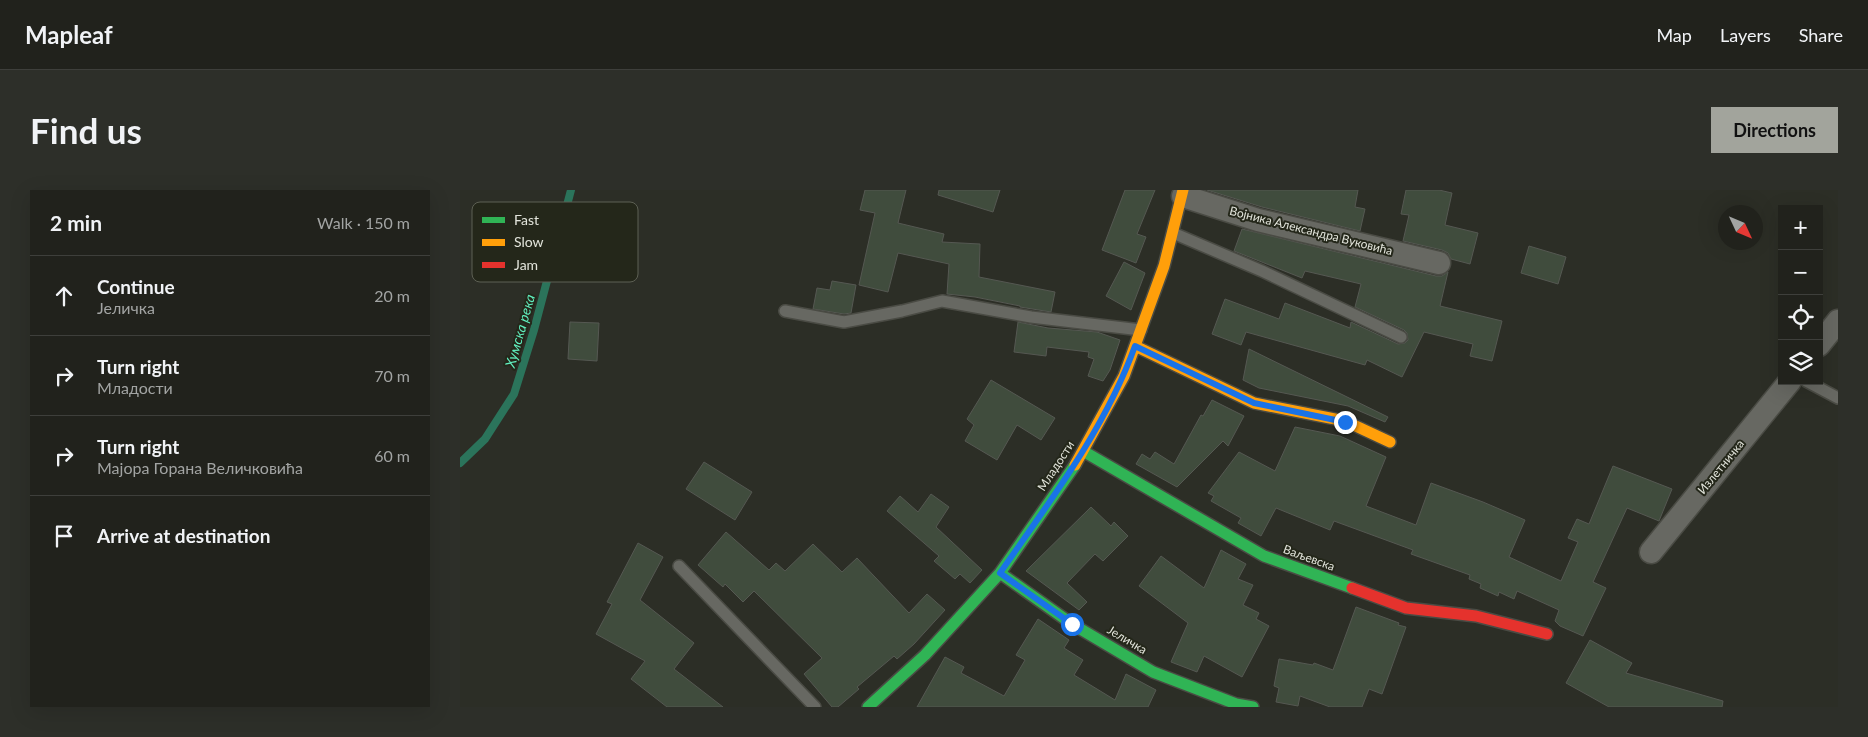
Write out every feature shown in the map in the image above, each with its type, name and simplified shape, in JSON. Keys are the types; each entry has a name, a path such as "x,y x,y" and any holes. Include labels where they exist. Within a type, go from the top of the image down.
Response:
{"street":[{"name":"Младости","path":"868,707 926,655 1000,573 1076,464 1124,376 1164,266 1183,193"},
{"name":"Војника Александра Вуковића","path":"1183,193 1258,220 1439,263"},
{"path":"1822,340 1838,321"},
{"path":"1135,346 1254,403 1345,422 1390,442"},
{"name":"Излетничка","path":"1652,552 1787,385"},
{"name":"Ваљевска","path":"1083,451 1264,556 1406,608 1476,616 1547,634"},
{"name":"Јеличка","path":"1000,573 1072,624 1153,672 1236,704 1253,707"}],"lane":[{"path":"1173,233 1262,271 1402,337"},
{"path":"785,311 844,322 942,301 1031,317 1141,330"},
{"path":"1814,385 1838,398"},
{"path":"679,566 815,707"}],"building":[{"path":"865,190 906,190 898,223 944,234 942,242 980,244 979,277 1055,292 1051,312 975,297 947,294 949,264 898,253 888,292 859,285 875,213 860,210"},
{"path":"939,190 1000,190 993,212 938,195"},
{"path":"1125,190 1155,190 1137,234 1146,237 1136,263 1102,250"},
{"path":"1207,190 1358,190 1355,207 1365,209 1360,231 1262,207"},
{"path":"1406,190 1439,190 1452,193 1445,225 1478,233 1470,264 1451,259 1448,253 1442,250 1403,241 1409,215 1401,214"},
{"path":"1242,229 1436,276 1442,276 1448,272 1440,306 1502,321 1492,361 1470,356 1473,344 1424,332 1402,377 1367,360 1365,365 1246,332 1241,345 1212,334 1225,299 1279,319 1285,303 1350,328 1351,322 1398,344 1405,343 1408,340 1407,333 1404,330 1355,307 1361,284 1305,271 1302,278 1234,251"},
{"path":"1529,246 1566,257 1558,284 1521,273"},
{"path":"1124,262 1145,273 1131,310 1106,296"},
{"path":"832,281 856,285 851,313 844,314 813,309 817,288 830,290"},
{"path":"570,322 599,323 597,361 568,359"},
{"path":"1018,322 1048,328 1097,332 1120,340 1110,370 1103,381 1088,376 1094,359 1088,357 1089,352 1047,347 1046,356 1014,352"},
{"path":"1249,349 1388,417 1385,422 1348,406 1259,388 1243,380"},
{"path":"991,380 1055,418 1041,440 1017,425 997,460 965,441 974,425 967,419"},
{"path":"1212,400 1244,416 1228,446 1223,441 1177,487 1136,464 1142,454 1150,459 1155,452 1174,464 1201,415 1203,416"},
{"path":"1295,427 1340,436 1386,457 1366,506 1416,525 1431,483 1525,520 1509,557 1561,581 1578,542 1568,538 1577,519 1589,524 1613,466 1672,489 1659,521 1627,508 1593,582 1606,588 1583,636 1560,626 1555,621 1559,610 1517,591 1514,599 1499,592 1498,596 1480,588 1481,584 1469,579 1470,575 1411,554 1413,550 1334,521 1330,530 1276,508 1261,536 1238,523 1241,518 1211,501 1214,496 1208,493 1239,452 1275,471"},
{"path":"704,462 752,492 735,520 686,489"},
{"path":"931,494 949,507 936,527 982,570 970,583 960,574 955,579 934,561 939,556 887,511 900,496 918,512"},
{"path":"1091,507 1111,526 1114,522 1128,536 1103,561 1095,554 1067,583 1087,602 1079,610 1026,571"},
{"path":"726,532 769,570 776,563 785,571 813,544 842,572 857,558 909,613 927,594 945,610 914,644 897,659 894,656 857,687 859,689 838,707 832,707 804,674 822,658 754,591 743,602 725,584 723,587 698,565"},
{"path":"638,543 663,557 640,600 694,643 674,669 723,707 667,707 631,679 645,661 596,634 612,604 607,602"},
{"path":"1221,550 1246,564 1238,579 1253,585 1243,605 1259,613 1256,619 1269,626 1242,677 1204,656 1197,672 1171,662 1188,623 1139,586 1161,556 1204,588"},
{"path":"1356,607 1406,627 1382,694 1369,689 1362,707 1330,707 1300,696 1298,706 1276,702 1279,688 1274,686 1279,659 1313,665 1314,663 1333,670"},
{"path":"1038,619 1069,640 1064,648 1083,660 1074,675 1115,700 1126,674 1156,690 1148,707 917,707 945,657 964,667 961,673 1004,696 1025,660 1016,655"},
{"path":"1590,640 1632,663 1626,673 1723,701 1722,707 1609,707 1566,683"}],"waterway":[{"name":"Хумска река","path":"568,202 571,190"},
{"name":"Хумска река","path":"460,463 485,439 514,394 547,282"}],"traffic: fast":[{"path":"1083,451 1264,556 1352,588"},
{"path":"868,707 925,655 1000,573 1075,465"},
{"path":"1000,573 1072,624 1153,672 1236,704 1253,707"}],"traffic: slow":[{"path":"1075,465 1124,376 1164,266 1183,190"},
{"path":"1135,346 1254,403 1345,421 1390,442"}],"traffic: jam":[{"path":"1352,588 1406,608 1476,616 1547,634"}],"route":[{"path":"1072,624 1000,573 1076,464 1124,376 1135,346 1254,403 1345,422"}]}
